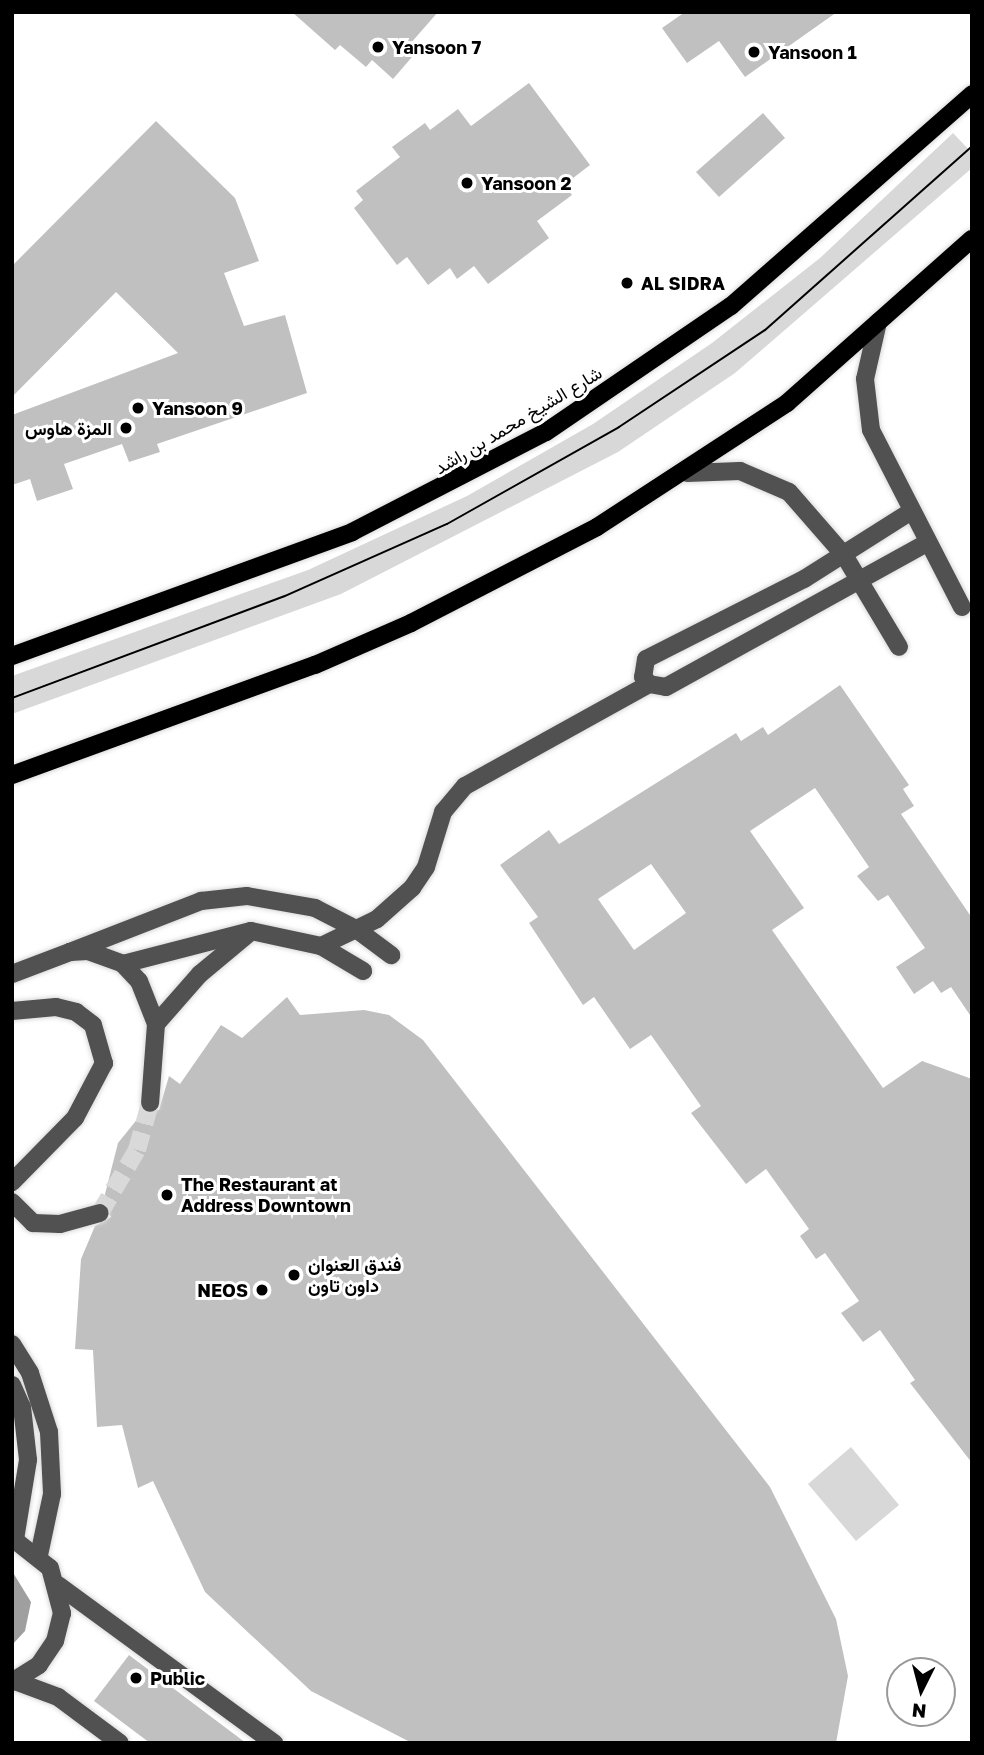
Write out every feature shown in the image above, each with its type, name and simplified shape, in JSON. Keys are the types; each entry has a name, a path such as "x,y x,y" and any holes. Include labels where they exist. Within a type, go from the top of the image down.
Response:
{"main road":[{"name":"شارع الشيخ محمد بن راشد","path":"12,656 352,532 547,432 731,306 972,94"},
{"path":"12,775 411,624 597,527 687,472 787,402 972,239"}],"street":[{"path":"878,322 866,369 867,408 885,464 962,607"},
{"path":"687,472 713,468 766,478 809,510 844,555 899,647"},
{"path":"649,684 642,668 646,659 844,555 910,512"},
{"path":"321,946 377,919 412,888 426,867 443,812 465,786 649,684 666,687 862,583 928,543"},
{"path":"12,974 179,908 224,897 293,901 356,929 391,956"},
{"path":"156,1024 200,974 251,931"},
{"path":"123,964 251,931 321,946 362,971"},
{"path":"70,952 89,951 123,964 139,981 156,1024 150,1103"},
{"path":"12,1011 57,1007 76,1012 93,1025 104,1063 75,1118 12,1182"},
{"path":"12,1202 33,1223 60,1224 100,1213"},
{"path":"12,1344 30,1373 49,1432 52,1494 39,1555"},
{"path":"12,1385 22,1407 28,1460 14,1539 39,1555 58,1585 274,1743"},
{"path":"12,1426 22,1407"},
{"path":"14,1681 39,1665 55,1641 62,1613 58,1585"},
{"path":"14,1681 58,1697 120,1743"}],"shaded area":[{"path":"953,133 972,153 972,168 735,373 618,452 341,594 12,714 12,676 308,570 467,496 593,424 712,343 820,258"},
{"path":"851,1447 899,1505 856,1541 808,1484"},
{"path":"12,1571 31,1602 25,1631 12,1645"}],"building":[{"name":"Yansoon 7","path":"292,12 438,12 410,44 418,50 393,79 372,60 366,67 340,45 335,50"},
{"name":"Yansoon 1","path":"685,12 837,12 745,77 719,41 687,63 662,28"},
{"name":"Yansoon 2","path":"529,83 590,165 564,185 572,195 537,221 549,238 488,284 474,266 457,279 450,268 428,285 407,257 397,265 354,208 363,200 356,191 400,157 392,147 425,123 430,130 458,109 471,126"},
{"path":"763,113 785,138 719,197 696,172"},
{"path":"156,121 235,198 259,261 224,273 244,326 285,315 307,393 157,444 160,452 129,462 122,444 64,464 73,489 37,501 30,479 12,485 12,415 178,353 116,292 12,397 12,266"},
{"path":"840,685 909,785 903,789 914,806 901,814 972,918 972,1018 951,987 941,993 933,981 914,994 896,967 925,948 888,895 878,901 857,876 869,867 815,788 750,831 804,908 772,930 883,1088 922,1061 972,1079 972,1463 910,1383 915,1380 880,1330 863,1342 841,1313 859,1301 825,1253 816,1259 800,1236 809,1229 766,1169 746,1184 691,1113 701,1106 651,1035 630,1049 594,997 583,1005 529,923 538,917 500,865 549,830 559,844 736,733 741,741 763,727 768,735","holes":["651,864 686,913 634,950 598,899"]},
{"name":"فندق العنوان داون تاون","path":"287,997 300,1015 364,1010 389,1015 423,1040 770,1487 836,1619 848,1676 836,1743 412,1743 311,1691 205,1592 153,1481 138,1488 122,1425 97,1427 93,1350 75,1349 81,1259 95,1226 111,1217 103,1202 118,1143 143,1112 159,1110 169,1076 180,1084 221,1025 242,1038"},
{"name":"Public","path":"129,1655 246,1743 150,1743 94,1701"}],"tunnel":[{"path":"100,1213 137,1150 150,1103"}],"tram line":[{"path":"12,698 285,596 447,524 619,427 765,330 972,146"}],"place":[{"name":"Yansoon 7","path":"378,47"},
{"name":"Yansoon 1","path":"754,52"},
{"name":"Yansoon 2","path":"467,183"},
{"name":"AL SIDRA","path":"627,283"},
{"name":"Yansoon 9","path":"138,408"},
{"name":"المزة هاوس","path":"126,428"},
{"name":"The Restaurant at Address Downtown","path":"167,1195"},
{"name":"فندق العنوان داون تاون","path":"294,1275"},
{"name":"NEOS","path":"262,1290"},
{"name":"Public","path":"136,1678"}]}
